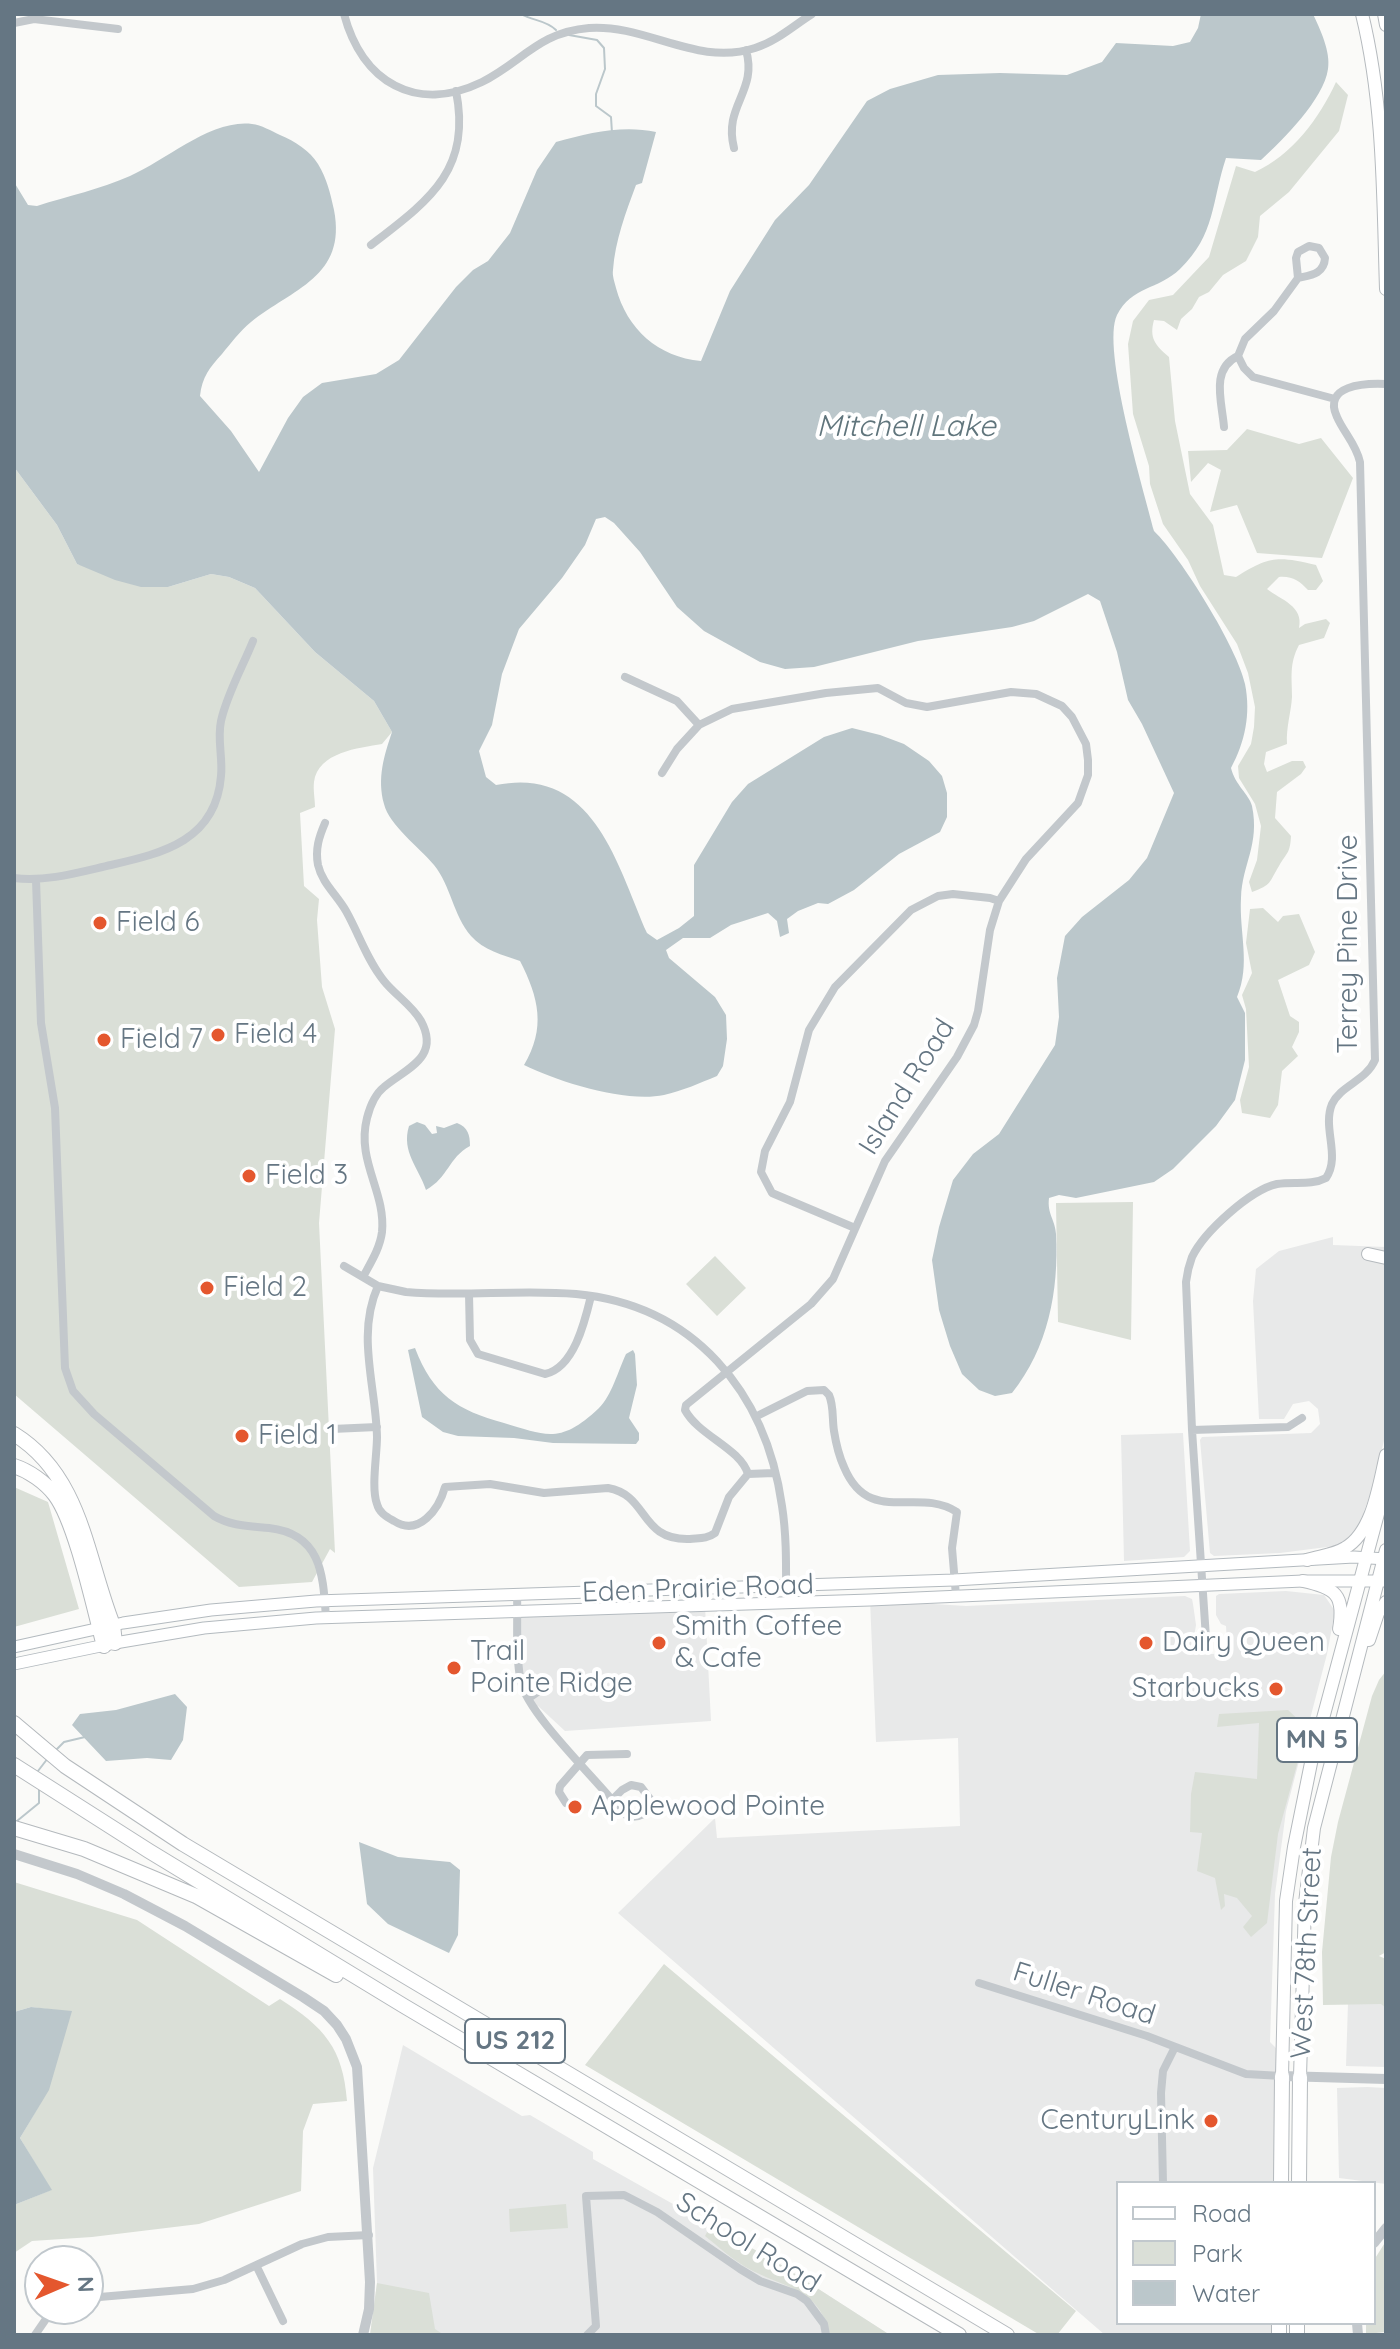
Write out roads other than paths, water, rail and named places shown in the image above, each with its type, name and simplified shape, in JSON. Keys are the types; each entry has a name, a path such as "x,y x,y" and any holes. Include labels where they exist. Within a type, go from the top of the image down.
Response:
{"highway":[{"path":"14,1434 37,1451 64,1484 76,1510 110,1644"},
{"path":"14,1466 36,1477 55,1496 69,1522 106,1627"},
{"name":"US 212","path":"14,1721 29,1737 89,1782 183,1844 1007,2335"},
{"name":"US 212","path":"14,1765 404,2006 959,2335"},
{"path":"14,1828 84,1849 196,1896 325,1969 404,2006"},
{"path":"14,1838 109,1860"},
{"name":"MN 5","path":"1281,2181 1282,2076"},
{"name":"MN 5","path":"1299,2181 1300,2077"}],"main road":[{"path":"1362,14 1373,70 1382,152 1386,289"},
{"path":"1384,14 1386,25"},
{"path":"1368,1254 1386,1258"},
{"path":"1307,1560 1337,1552 1354,1541 1367,1519 1386,1455"},
{"name":"West 78th Street","path":"1282,2076 1286,1901 1311,1763 1386,1484"},
{"name":"Eden Prairie Road","path":"14,1647 106,1627 211,1610 325,1601 954,1580 1385,1556"},
{"name":"West 78th Street","path":"1300,2077 1305,1903 1314,1828 1382,1581 1385,1556"},
{"path":"1303,1581 1327,1587 1335,1593 1340,1603 1330,1689"},
{"name":"Eden Prairie Road","path":"14,1664 204,1628 326,1618 786,1603 1303,1581 1382,1581"},
{"path":"1326,1776 1349,1714 1370,1636 1378,1613 1386,1602"}],"street":[{"path":"344,14 357,50 377,75 391,84 421,94 456,91 485,81 531,47 584,29 624,29 698,52 717,53 746,50 772,41 812,14"},
{"path":"14,23 34,19 118,29"},
{"path":"734,148 731,122 749,82 746,50"},
{"path":"371,245 428,199 451,164 461,132 456,91"},
{"path":"1224,427 1219,381 1221,370 1228,361 1238,356 1245,339 1274,311 1298,278"},
{"path":"1238,356 1253,377 1335,399 1345,388 1358,384 1386,384"},
{"name":"Terrey Pine Drive","path":"1206,1638 1186,1282 1194,1254 1254,1192 1280,1183 1328,1180 1333,1165 1330,1120 1333,1103 1371,1069 1376,1051 1360,462 1355,447 1336,416 1335,399"},
{"path":"14,878 36,880 166,851 197,831 211,812 219,790 221,718 253,641"},
{"path":"625,677 677,701 699,725"},
{"name":"Island Road","path":"662,773 677,749 699,725 732,709 826,693 878,688 906,703 927,707 1011,692 1036,694 1062,706 1080,730 1086,744 1088,775 1078,803 1026,859 999,901 990,930 974,1025 957,1057 885,1161 833,1279 823,1292 689,1401 685,1410 694,1424 739,1460 748,1474"},
{"path":"325,823 316,850 322,879 347,913 376,971 415,1012 426,1033 426,1045 416,1066 378,1093 365,1123 364,1152 379,1204 382,1232 363,1277"},
{"path":"36,880 41,1023 55,1108 65,1368 73,1391 94,1414 214,1516 230,1524 286,1531 301,1540 319,1564 326,1618"},
{"path":"855,1228 772,1193 761,1172 765,1151 790,1102 809,1030 835,987 911,910 938,896 953,894 999,901"},
{"path":"344,1266 378,1286 406,1292 591,1296 646,1310 711,1353 757,1416 782,1504 786,1603"},
{"path":"378,1286 371,1301 367,1360 377,1427 376,1502 384,1515 405,1527 436,1511 445,1487 490,1484 544,1493 608,1488 632,1500 661,1534 673,1538 705,1538 715,1533 729,1497 748,1474 774,1473"},
{"path":"469,1294 472,1348 486,1357 545,1374 553,1372 568,1357 591,1296"},
{"path":"757,1416 807,1391 824,1390 829,1395 838,1452 858,1492 876,1501 932,1504 957,1512 952,1548 956,1596"},
{"path":"1192,1430 1288,1427 1302,1418"},
{"path":"332,1429 377,1427"},
{"path":"517,1594 520,1679 533,1710 623,1814 633,1818 644,1814 650,1805 649,1794 636,1785 626,1787 612,1800"},
{"path":"527,1694 542,1689"},
{"path":"566,1803 559,1792 560,1786 587,1755 627,1754"},
{"path":"14,1854 77,1874 155,1910 303,1997 330,2018 346,2039 357,2067 369,2235 370,2299 363,2335"},
{"name":"Fuller Road","path":"979,1983 1175,2047 1246,2074 1282,2076"},
{"name":"Fuller Road","path":"1163,2181 1161,2093 1163,2071 1175,2047"},
{"path":"1282,2076 1386,2079"},
{"name":"School Road","path":"587,2335 596,2326 586,2196 624,2195 683,2228 750,2275 797,2294 816,2311 826,2335"},
{"path":"104,2297 193,2289 224,2280 316,2239 369,2235"},
{"path":"256,2265 283,2321"}],"water":[{"name":"Mitchell Lake","path":"1201,14 1313,14 1329,62 1325,81 1311,106 1270,152 1261,160 1226,158 1211,217 1192,256 1172,276 1130,299 1117,315 1114,332 1119,387 1154,531 1179,561 1207,604 1232,649 1245,684 1246,728 1231,768 1252,806 1254,820 1242,886 1244,960 1237,997 1245,1013 1245,1060 1235,1100 1216,1126 1173,1169 1154,1182 1076,1198 1059,1195 1049,1198 1056,1255 1049,1318 1043,1338 1024,1376 1012,1393 995,1396 979,1390 962,1374 950,1346 939,1310 932,1260 939,1227 953,1180 973,1154 999,1134 1055,1045 1059,1017 1057,978 1065,936 1082,917 1129,880 1147,858 1174,793 1128,700 1117,652 1100,601 1088,594 1034,621 1012,627 918,641 814,667 785,669 760,662 704,631 677,607 640,552 614,523 605,517 596,519 585,545 562,578 519,629 502,674 492,725 479,751 486,777 496,785 529,783 557,790 579,805 612,851 647,933 657,940 694,916 694,865 732,802 748,784 824,737 852,728 904,744 929,761 942,776 947,793 947,817 940,832 899,854 854,890 828,904 818,903 798,911 787,919 789,933 780,937 777,921 768,913 731,925 710,938 683,938 666,950 669,958 715,997 726,1015 727,1039 723,1066 717,1076 664,1095 648,1097 612,1094 555,1078 524,1065 535,1038 537,1013 532,988 520,961 487,948 471,936 440,873 387,812 381,776 392,732 374,701 315,652 255,588 229,577 211,574 168,587 141,587 77,564 57,525 14,467 14,182 28,205 37,206 119,181 205,134 237,124 266,128 297,143 315,159 326,180 334,210 336,233 332,251 313,279 243,329 210,368 201,389 200,396 231,431 259,472 303,397 322,383 376,374 399,360 456,287 473,270 488,261 510,233 537,170 556,142 618,130 656,132 642,183 636,185 622,227 613,277 628,316 646,338 671,354 701,361 730,291 775,220 809,185 867,101 890,89 938,75 1067,75 1102,62 1116,43 1173,46 1190,42"},
{"path":"417,1122 425,1125 432,1134 437,1133 436,1126 444,1128 457,1123 466,1129 470,1138 470,1146 426,1190 407,1144 409,1126"},
{"path":"415,1348 430,1378 460,1406 519,1428 553,1434 564,1432 586,1420 604,1403 626,1354 633,1350 637,1385 629,1418 639,1433 639,1440 636,1444 553,1443 458,1436 443,1432 422,1417 408,1350"},
{"path":"175,1694 187,1707 183,1740 171,1760 106,1761 72,1725 80,1714 116,1710"},
{"path":"359,1842 398,1857 450,1862 460,1870 458,1935 449,1953 388,1924 367,1904"},
{"path":"31,2007 72,2011 49,2090 20,2138 52,2190 14,2205 14,2012"}],"waterway":[{"path":"521,14 556,30"},
{"path":"569,35 597,40 604,48 605,69 596,94 596,106 611,117 612,133"},
{"path":"55,1751 64,1742 85,1737"},
{"path":"38,1771 48,1758"},
{"path":"17,1821 39,1803 39,1790"}],"place":[{"name":"Field 6","path":"100,923"},
{"name":"Field 4","path":"218,1035"},
{"name":"Field 7","path":"104,1040"},
{"name":"Field 3","path":"249,1176"},
{"name":"Field 2","path":"207,1288"},
{"name":"Field 1","path":"242,1436"},
{"name":"Smith Coffee & Cafe","path":"659,1643"},
{"name":"Dairy Queen","path":"1146,1643"},
{"name":"Trail Pointe Ridge","path":"454,1668"},
{"name":"Starbucks","path":"1276,1689"},
{"name":"Applewood Pointe","path":"575,1807"},
{"name":"CenturyLink","path":"1211,2121"}]}
